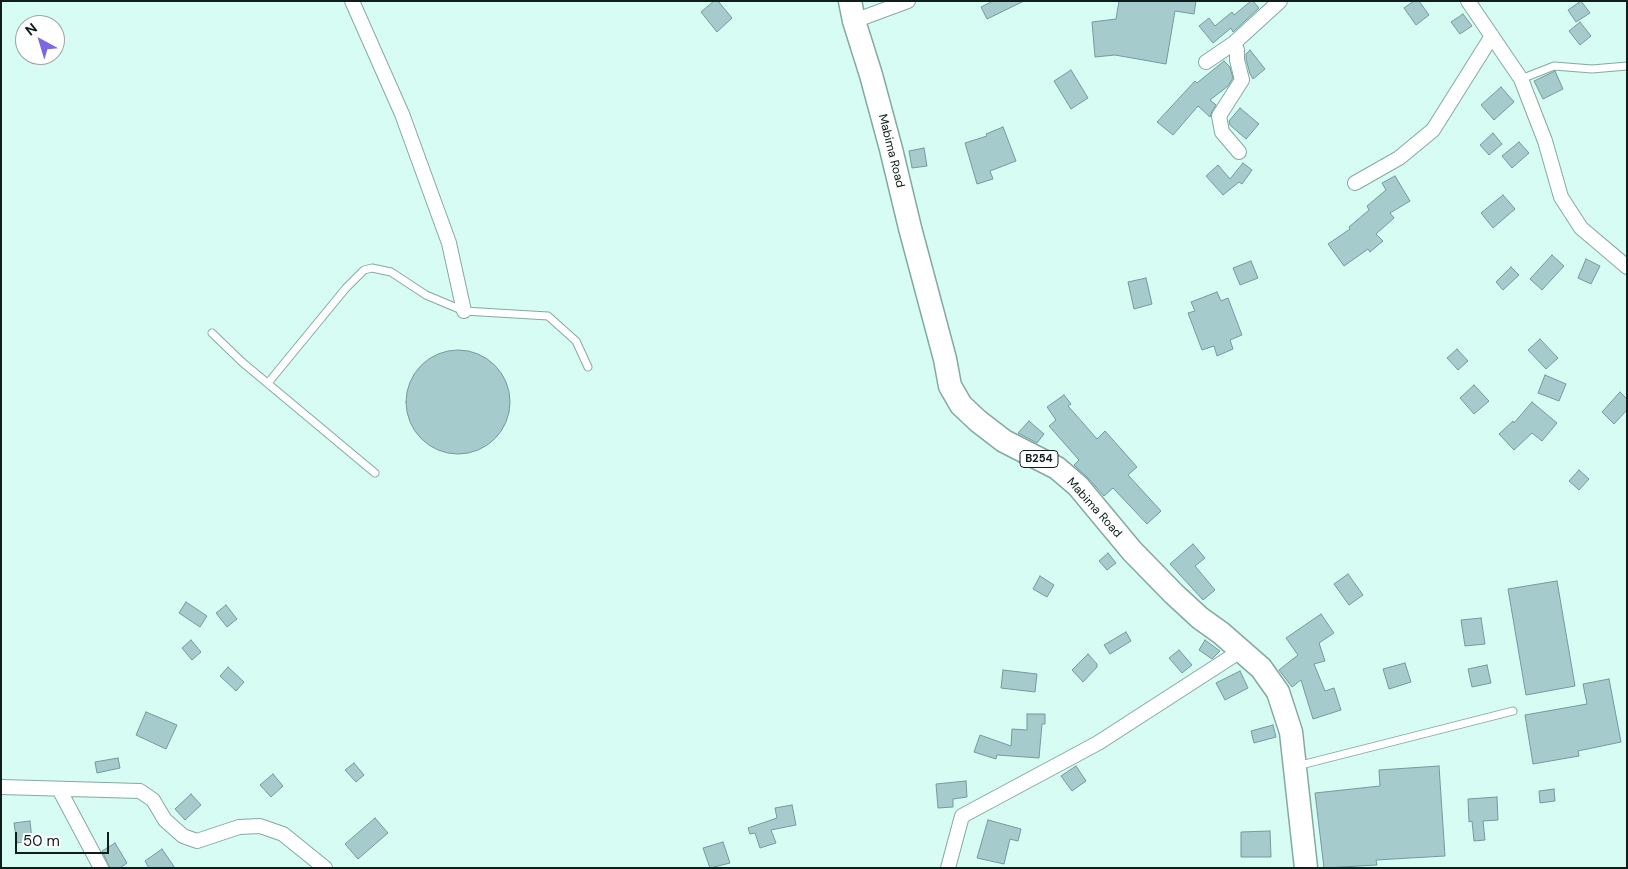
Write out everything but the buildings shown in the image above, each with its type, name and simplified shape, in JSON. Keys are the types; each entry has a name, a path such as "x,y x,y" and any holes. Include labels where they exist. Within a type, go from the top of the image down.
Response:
{"main road":[{"name":"Mabima Road","path":"852,11 888,140 945,359 950,386 961,405 978,421 1004,441 1057,468 1078,486 1132,551 1174,594 1261,668 1278,692 1291,732 1306,868"}],"street":[{"path":"352,1 402,114 449,243 464,311"},
{"path":"852,11 908,1"},
{"path":"1206,62 1234,43 1280,1"},
{"path":"1468,1 1521,79 1545,141 1561,197 1581,228 1627,267"},
{"path":"1355,183 1399,158 1433,130 1492,36"},
{"path":"1234,43 1242,80 1219,116 1222,132 1239,152"},
{"path":"948,868 962,816 1098,743 1242,650"},
{"path":"1,787 140,791 153,800 165,820 183,836 197,841 239,827 260,826 283,834 325,868"},
{"path":"59,789 101,868"}],"lane":[{"path":"1521,79 1554,66 1592,68 1627,66"},
{"path":"268,383 346,288 364,270 372,268 391,272 426,295 464,311 548,316 576,341 588,367"},
{"path":"212,333 242,362 375,474"},
{"path":"1294,766 1513,711"}]}
